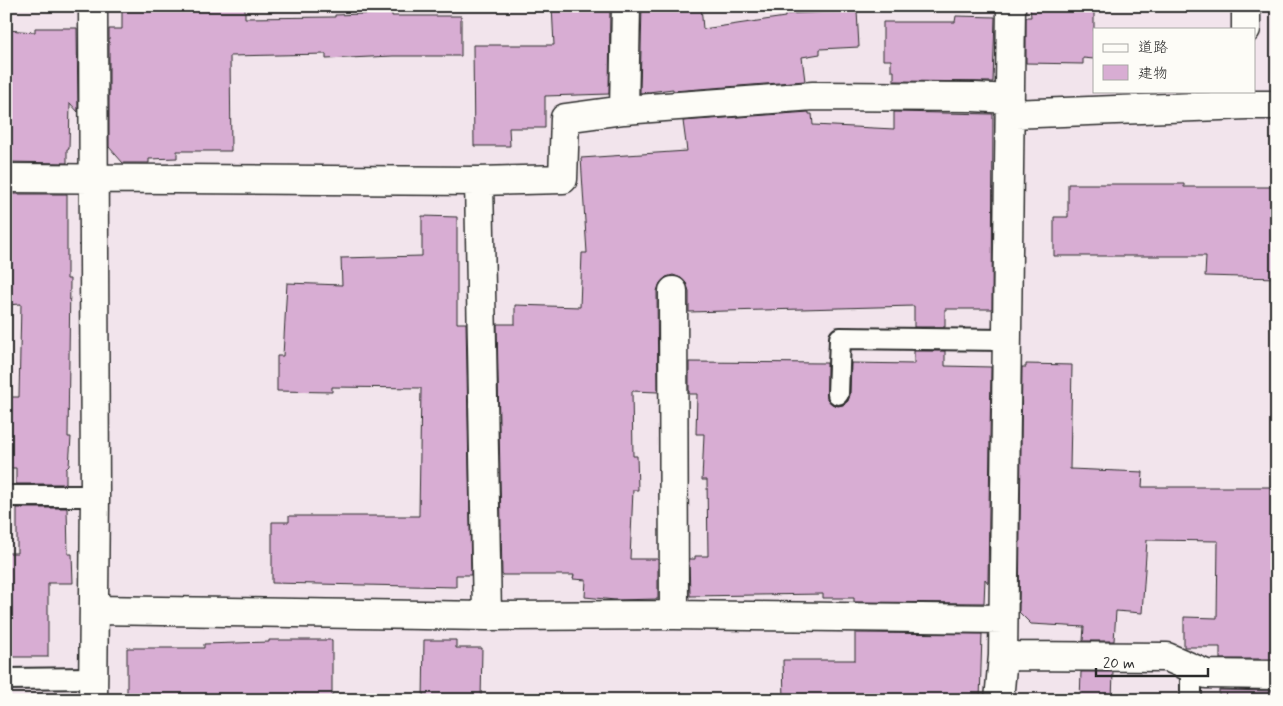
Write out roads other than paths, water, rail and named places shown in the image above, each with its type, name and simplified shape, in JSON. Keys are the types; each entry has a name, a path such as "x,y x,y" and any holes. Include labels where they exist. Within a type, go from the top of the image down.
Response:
{"street":[{"path":"93,689 95,496 94,6"},
{"path":"624,110 626,6"},
{"path":"999,700 1003,656 1011,6"},
{"path":"1246,6 1246,28"},
{"path":"6,178 479,181 563,179 565,118 624,110 813,96 973,97 1010,107 1247,98 1277,106"},
{"path":"479,181 487,616"},
{"path":"673,290 674,615"},
{"path":"94,610 487,616 674,615 1003,619"},
{"path":"1003,656 1167,657 1206,674 1277,675"}],"lane":[{"path":"838,394 840,338 1006,340"},
{"path":"6,496 95,496"},
{"path":"1191,668 1191,700"},
{"path":"6,679 93,689"}]}
